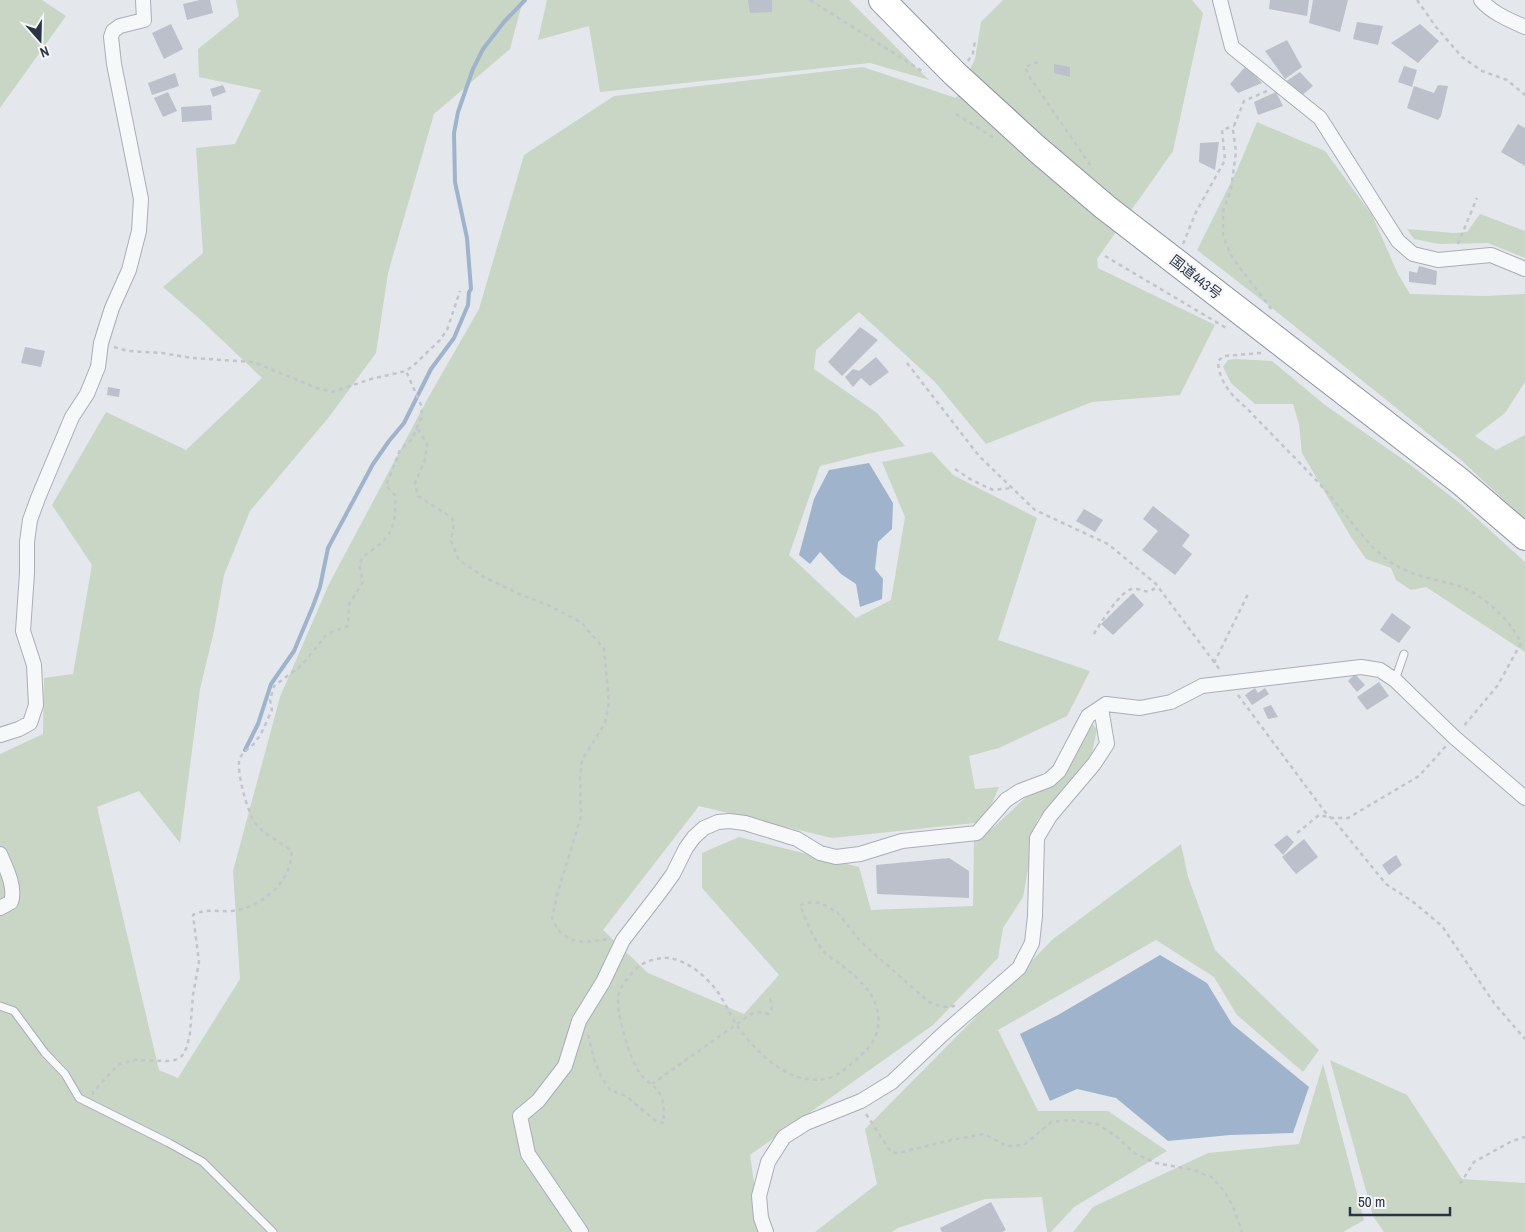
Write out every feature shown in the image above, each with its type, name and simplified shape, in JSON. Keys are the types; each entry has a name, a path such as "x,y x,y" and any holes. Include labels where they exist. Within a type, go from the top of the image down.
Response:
{"highway":[{"name":"国道443号","path":"882,0 954,73 1105,207 1461,482 1525,537"}],"street":[{"path":"0,735 30,723 36,705 34,665 23,631 27,542 30,520 72,417 88,394 98,367 101,343 115,300 129,270 139,231 141,200 114,64 111,38 113,31 120,26 144,20 144,0"},
{"path":"1220,0 1232,47 1320,118 1398,241 1413,254 1438,260 1492,255 1525,269"},
{"path":"1480,0 1509,20 1525,27"},
{"path":"581,1232 528,1154 520,1116 538,1101 566,1066 579,1021 603,982 623,940 660,892 694,837 704,828 718,822 745,823 797,839 820,853 836,857 860,854 902,841 977,833 1006,800 1020,791 1049,780 1059,770 1088,716 1106,704 1140,708 1171,702 1202,686 1361,667 1380,670 1395,680 1454,737 1525,798"},
{"path":"766,1232 761,1218 759,1196 768,1162 784,1137 806,1123 861,1101 892,1082 943,1034 1019,968 1032,943 1035,916 1037,838 1050,816 1094,764 1107,744 1101,708"},
{"path":"0,854 11,884 13,896 11,902 0,908"}],"lane":[{"path":"1395,680 1404,654"},
{"path":"0,1006 14,1011 45,1053 64,1074 79,1098 170,1143 203,1162 273,1232"}],"path":[{"path":"810,0 929,76"},
{"path":"1417,0 1436,27 1462,57 1482,70 1507,80 1525,95"},
{"path":"1038,62 1025,67 1029,76 1093,170"},
{"path":"1272,310 1232,257 1223,236 1223,212 1231,189 1236,152 1233,130 1244,101 1265,93 1276,83"},
{"path":"1176,261 1196,212 1225,160 1222,130 1234,126"},
{"path":"1438,260 1457,248 1477,198"},
{"path":"1104,256 1235,333"},
{"path":"101,343 128,351 253,362 317,388 332,392 371,379 406,371 428,352 447,330 460,292"},
{"path":"1283,344 1263,353 1224,356 1218,361 1218,368 1227,388 1296,459 1344,512 1361,535 1380,553 1398,566 1461,587 1470,592 1502,614 1522,643 1498,685 1419,776 1348,818 1332,818 1319,815 1297,833"},
{"path":"907,363 978,456 1035,510 1108,544 1158,587 1332,818 1386,884 1412,901 1442,926 1494,1003 1525,1039"},
{"path":"91,1104 93,1092 118,1064 135,1060 175,1060 182,1056 190,1033 198,962 193,915 200,911 237,910 257,903 270,895 290,868 292,852 282,843 267,835 254,823 240,782 238,766 240,757 256,741 269,718 272,710 270,700 274,686 302,665 327,634 348,626 349,604 363,582 359,564 365,553 376,548 388,536 396,517 395,495 386,486 400,450 412,439 418,429 422,416 421,405 406,371"},
{"path":"418,429 427,444 425,460 414,483 418,496 452,518 454,524 450,541 459,560 484,577 519,594 548,605 582,623 604,649 609,703 605,724 582,760 580,777 581,817 552,918 558,930 571,940 585,942 616,938 623,940"},
{"path":"955,469 993,490 1011,488"},
{"path":"1094,634 1104,616 1126,592 1132,589 1148,592 1158,587"},
{"path":"1214,663 1249,592"},
{"path":"579,1021 590,1038 594,1059 601,1076 610,1090 626,1096 656,1121 664,1123 663,1104 660,1094 640,1074 633,1062 623,1031 618,995 625,980 649,960 667,958 685,962 702,976 716,990 748,1040 786,1073 809,1080 833,1076 849,1067 870,1048 879,1030 877,1008 868,992 851,973 824,953 804,917 800,905 812,902 821,903 838,913 861,942 929,1002 943,1007 976,1006"},
{"path":"652,1084 751,1014 760,1012 769,1014 772,1007 770,998"},
{"path":"861,1101 866,1114 891,1152 898,1153 984,1134 1007,1146 1024,1146 1051,1122 1070,1120 1097,1124 1117,1137 1134,1153 1156,1164 1194,1170 1213,1178 1225,1192 1235,1211 1242,1232"},
{"path":"1460,1184 1474,1162 1512,1141 1525,1137"}],"green space":[{"path":"0,0 42,0 66,16 0,108"},
{"path":"236,0 523,0 510,49 434,114 388,273 376,353 329,417 250,511 224,575 214,631 200,689 180,843 139,791 97,807 159,1070 178,1078 240,979 233,871 280,697 329,584 428,398 479,309 524,155 614,96 863,67 956,98 975,59 981,22 1003,0 1192,0 1203,13 1173,151 1097,259 1098,268 1215,325 1180,395 1092,402 986,444 935,382 859,312 816,350 814,369 877,413 905,446 820,466 789,555 856,618 891,600 905,517 882,462 932,452 953,475 1037,518 998,640 1090,671 1067,716 999,748 969,756 975,789 999,787 984,822 832,838 699,806 603,930 648,973 744,1014 779,975 702,888 702,853 739,837 859,867 871,910 973,906 974,840 995,826 1027,796 1058,782 1092,724 1097,729 1092,753 1082,773 1037,820 1023,897 1003,928 998,958 933,1025 750,1155 761,1232 0,1232 0,754 43,734 44,678 73,674 92,565 52,505 106,412 186,450 262,378 163,287 203,253 196,148 235,144 261,90 199,77 198,49 239,16"},
{"path":"547,0 849,0 929,80 870,63 600,92 589,26 538,40"},
{"path":"1257,122 1325,151 1372,215 1398,274 1410,294 1484,296 1525,294 1525,382 1505,413 1475,436 1496,450 1525,435 1525,520 1461,460 1197,250 1237,170"},
{"path":"1480,214 1525,231 1525,258 1488,243 1439,244 1414,239 1407,229 1453,233 1467,232"},
{"path":"1228,360 1272,361 1325,405 1408,463 1462,505 1525,562 1525,652 1426,587 1411,590 1396,580 1391,568 1366,559 1302,453 1299,424 1293,404 1255,404 1231,383 1223,367"},
{"path":"1181,844 1188,877 1215,950 1319,1050 1303,1072 1237,1015 1214,977 1156,940 998,1030 1038,1111 1108,1111 1167,1151 1074,1207 1051,1232 1047,1232 1042,1197 985,1199 898,1228 892,1232 815,1232 877,1184 865,1129 1053,939"},
{"path":"1330,1060 1407,1095 1462,1179 1525,1183 1525,1232 1384,1232 1373,1216"},
{"path":"1323,1064 1364,1220 1343,1232 1073,1232 1093,1207 1208,1153 1299,1144"}],"water":[{"path":"869,463 893,503 892,529 878,542 875,569 883,579 882,599 860,607 856,584 841,574 820,552 810,564 799,555 814,499 829,470"},
{"path":"1160,955 1207,983 1232,1024 1309,1087 1293,1133 1230,1135 1168,1141 1116,1098 1077,1089 1050,1101 1020,1034 1058,1015"}],"building":[{"path":"210,0 213,13 187,20 183,4"},
{"path":"748,0 772,0 772,12 750,13"},
{"path":"1270,0 1309,0 1307,16 1269,9"},
{"path":"1313,0 1348,0 1340,32 1309,23"},
{"path":"1357,22 1383,26 1378,45 1353,39"},
{"path":"171,24 183,49 164,59 152,33"},
{"path":"1420,24 1439,41 1418,63 1391,43"},
{"path":"1287,40 1302,67 1285,79 1265,51"},
{"path":"1054,64 1070,67 1070,77 1054,73"},
{"path":"1246,66 1262,83 1238,93 1230,84"},
{"path":"1404,66 1417,70 1412,87 1398,82"},
{"path":"1300,72 1313,86 1301,96 1285,82"},
{"path":"175,73 179,86 152,95 148,83"},
{"path":"223,85 226,92 213,97 210,89"},
{"path":"1438,85 1448,86 1441,116 1438,120 1407,108 1414,86 1434,93"},
{"path":"168,92 177,111 163,117 154,98"},
{"path":"1276,92 1283,106 1258,115 1254,102"},
{"path":"211,105 212,120 182,122 181,107"},
{"path":"1518,124 1525,128 1525,166 1501,152"},
{"path":"1219,142 1215,170 1199,162 1200,143"},
{"path":"1419,266 1437,271 1436,285 1409,282 1409,271 1417,273"},
{"path":"860,327 878,340 842,376 828,362"},
{"path":"25,347 45,351 41,367 21,363"},
{"path":"876,357 889,372 870,386 861,378 853,387 845,377 853,369 859,371"},
{"path":"108,387 120,389 119,397 107,395"},
{"path":"1153,506 1190,535 1182,546 1192,554 1175,575 1142,550 1158,531 1143,519"},
{"path":"1084,509 1103,520 1095,532 1076,521"},
{"path":"1133,593 1144,605 1113,635 1101,624"},
{"path":"1392,613 1411,627 1399,643 1380,630"},
{"path":"1355,674 1365,685 1357,692 1348,681"},
{"path":"1379,682 1389,696 1367,710 1357,697"},
{"path":"1255,688 1258,693 1265,688 1269,694 1252,705 1245,695"},
{"path":"1271,705 1278,717 1268,719 1263,708"},
{"path":"1287,835 1294,842 1283,855 1274,845"},
{"path":"1304,839 1318,857 1296,874 1282,857"},
{"path":"1396,855 1402,865 1389,875 1382,865"},
{"path":"949,858 969,871 969,898 877,894 876,865"},
{"path":"991,1202 1006,1230 1002,1232 942,1232 940,1228"}],"waterway":[{"path":"245,750 258,724 271,684 294,651 313,606 320,587 328,548 373,464 404,423 431,369 454,338 468,305 471,289 467,238 455,182 454,133 458,112 473,69 483,49 504,22 525,0"}]}
